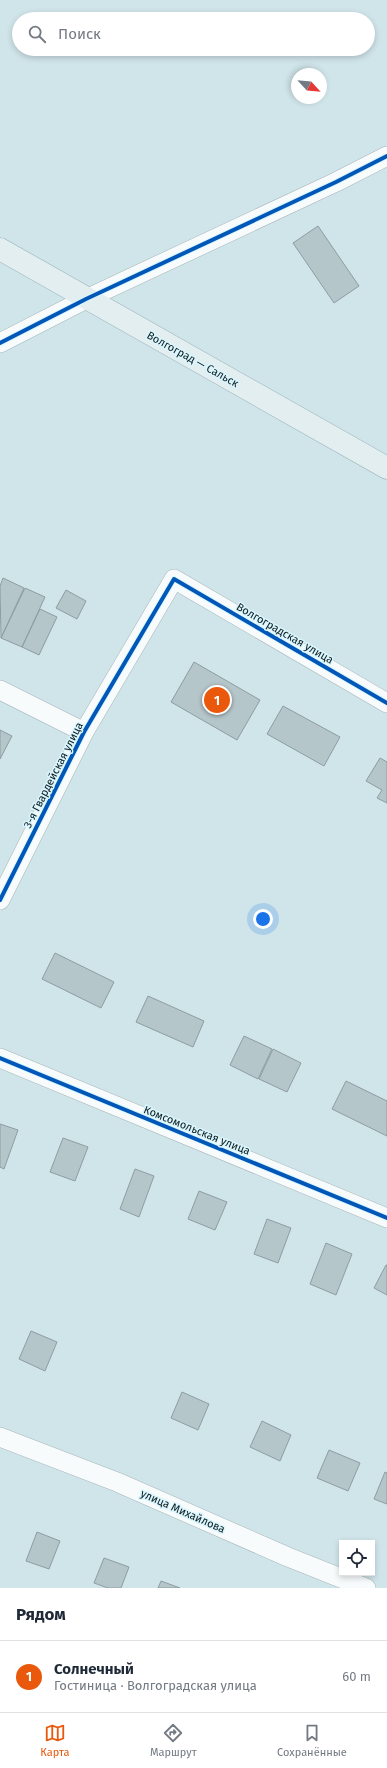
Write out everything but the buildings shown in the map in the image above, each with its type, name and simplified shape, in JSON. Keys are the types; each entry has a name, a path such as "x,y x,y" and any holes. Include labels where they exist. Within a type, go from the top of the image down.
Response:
{"main road":[{"name":"Волгоград — Сальск","path":"0,249 387,468"}],"street":[{"path":"0,343 86,298 336,182 387,156"},
{"name":"Волгоградская улица","path":"174,579 387,704"},
{"name":"3-я Гвардейская улица","path":"0,900 84,732 174,579"},
{"path":"0,690 84,732"},
{"name":"Комсомольская улица","path":"0,1058 387,1218"},
{"name":"улица Михайлова","path":"0,1437 117,1482 288,1557 366,1588"}],"cycle path":[{"path":"0,343 86,299 336,182 387,156"},
{"path":"0,900 84,732 174,579 387,703"},
{"path":"0,1058 387,1218"}],"place":[{"name":"Солнечный","path":"217,700"}]}
